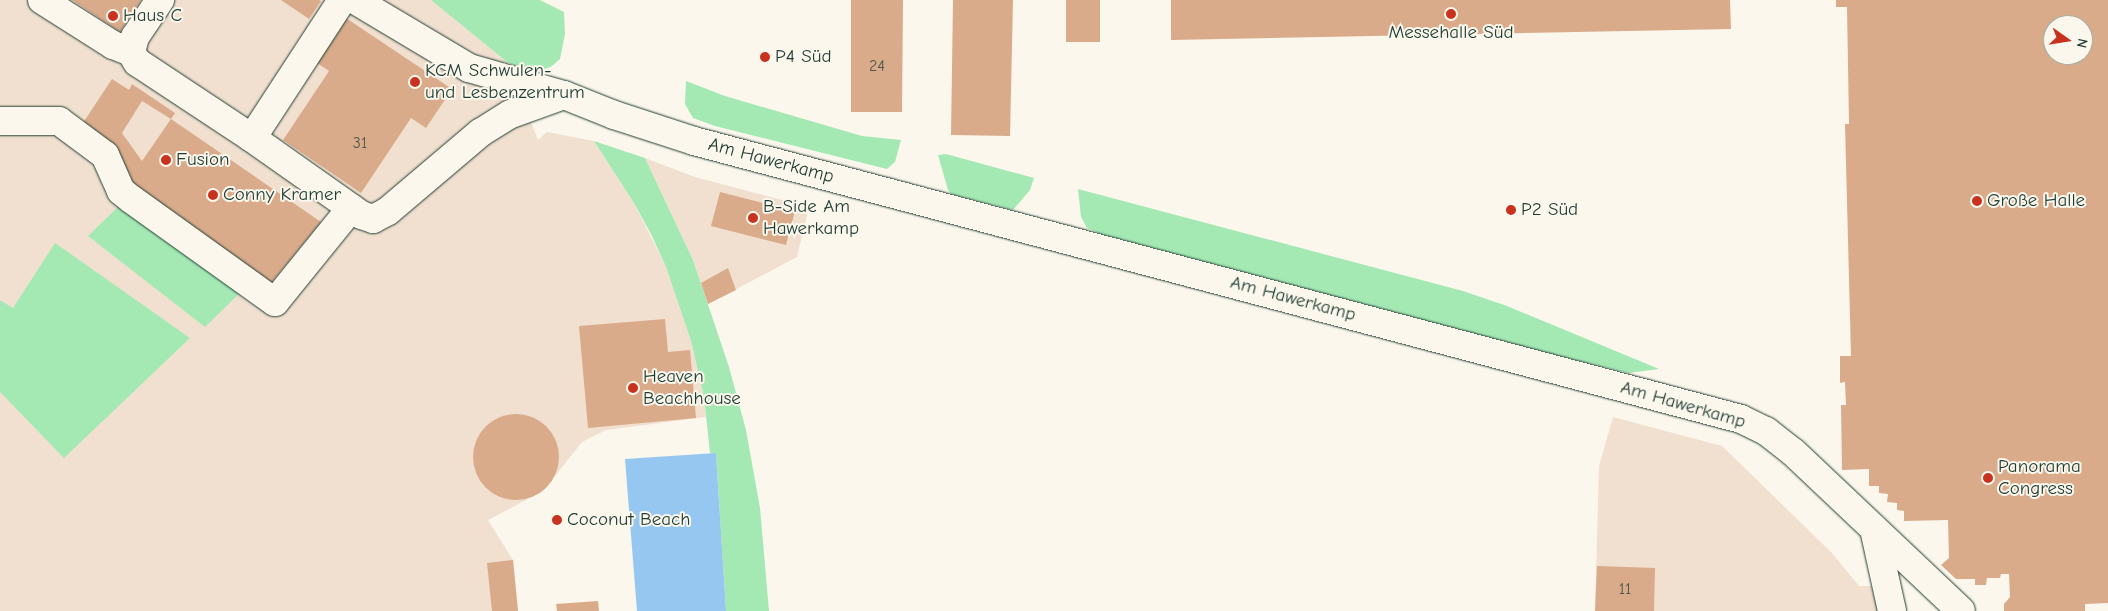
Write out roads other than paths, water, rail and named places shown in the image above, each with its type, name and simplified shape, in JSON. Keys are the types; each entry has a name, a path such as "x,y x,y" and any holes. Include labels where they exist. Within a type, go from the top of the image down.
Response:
{"street":[{"path":"42,0 112,44 130,52 137,62 252,138 361,215 373,219 388,211 480,133 511,114 564,94"},
{"path":"130,52 135,37 160,0"},
{"path":"252,138 342,0"},
{"name":"Am Hawerkamp","path":"355,0 469,68 564,94 614,115 694,141 1722,412 1766,431 1793,452 1960,611"},
{"path":"0,121 58,121 105,155 120,191 275,302 351,208"},
{"path":"1874,529 1892,611"}],"water":[{"path":"716,453 726,611 637,611 625,459"}],"place":[{"name":"Messehalle Süd","path":"1451,14"},
{"name":"Haus C","path":"113,16"},
{"name":"P4 Süd","path":"765,57"},
{"name":"KCM Schwulen- und Lesbenzentrum","path":"415,82"},
{"name":"Fusion","path":"166,160"},
{"name":"Conny Kramer","path":"213,195"},
{"name":"Große Halle","path":"1977,201"},
{"name":"P2 Süd","path":"1511,210"},
{"name":"B-Side Am Hawerkamp","path":"753,218"},
{"name":"Heaven Beachhouse","path":"633,388"},
{"name":"Panorama Congress","path":"1988,478"},
{"name":"Coconut Beach","path":"557,520"}]}
